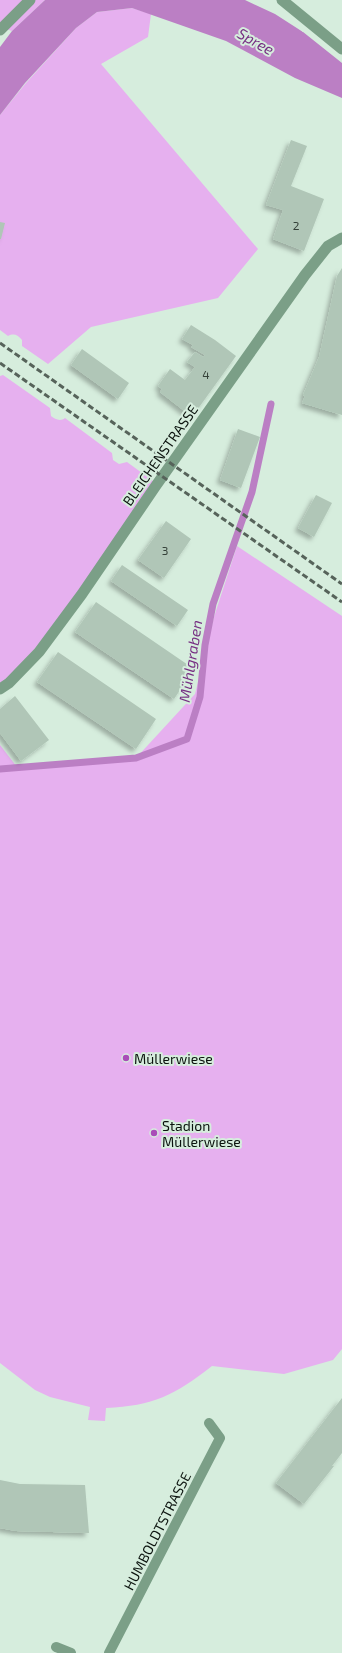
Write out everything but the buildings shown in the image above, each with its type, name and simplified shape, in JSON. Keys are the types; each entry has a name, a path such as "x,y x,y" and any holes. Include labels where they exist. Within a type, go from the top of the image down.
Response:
{"street":[{"path":"0,30 30,0"},
{"path":"282,0 342,49"},
{"name":"BLEICHENSTRASSE","path":"0,689 9,684 39,652 82,594 155,487 305,275 328,246 342,238"}],"lane":[{"name":"HUMBOLDTSTRASSE","path":"109,1653 220,1438 208,1422"},
{"path":"56,1647 71,1653"}],"shaded area":[{"path":"0,0 45,0 12,31 0,27"},
{"path":"132,8 151,14 148,37 101,64 258,249 218,298 91,327 48,364 22,346 22,340 19,337 16,335 8,336 0,330 0,115 26,83 76,28 97,12"},
{"path":"3,375 50,408 51,416 59,420 65,418 112,453 113,460 119,464 127,462 157,484 82,594 0,689 0,376"},
{"name":"Stadion Müllerwiese","path":"237,546 342,616 342,1349 333,1360 284,1374 212,1366 175,1392 137,1405 106,1408 105,1421 88,1420 90,1407 50,1397 35,1390 0,1363 0,745 17,767 136,758 195,694 214,617"}],"water":[{"name":"Spree","path":"45,0 245,0 275,14 303,32 342,34 342,98 295,78 226,41 132,8 97,12 76,28 25,83 0,115 0,47 12,31"}],"pier":[{"path":"288,20 304,30 341,32 342,63"}],"waterway":[{"name":"Mühlgraben","path":"0,769 136,758 187,739 200,697 205,645 213,604 252,492 271,404"}],"railway":[{"path":"0,343 342,584"},
{"path":"0,363 342,602"}],"place":[{"name":"Müllerwiese","path":"126,1058"},
{"name":"Stadion Müllerwiese","path":"154,1133"}]}
